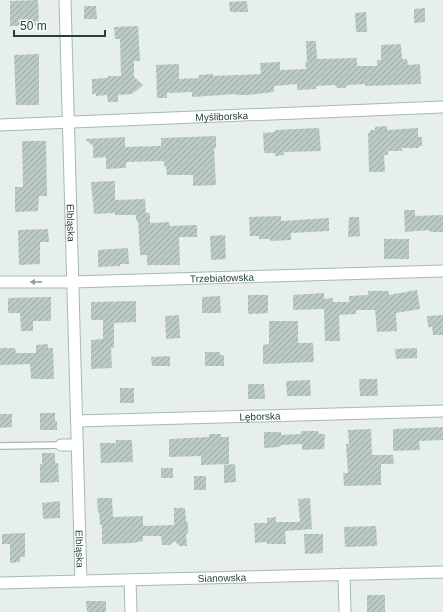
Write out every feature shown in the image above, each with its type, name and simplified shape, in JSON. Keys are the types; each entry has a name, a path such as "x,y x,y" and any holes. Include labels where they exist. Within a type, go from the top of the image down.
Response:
{"street":[{"name":"Elbląska","path":"65,0 81,581"},
{"name":"Myśliborska","path":"0,125 443,107"},
{"name":"Trzebiatowska","path":"0,282 72,282 443,271"},
{"name":"Lęborska","path":"77,421 443,411"},
{"path":"61,445 77,445"},
{"name":"Sianowska","path":"0,583 443,572"},
{"path":"344,574 345,612"},
{"path":"130,580 132,612"}],"lane":[{"path":"0,446 61,445"}],"building":[{"path":"38,0 39,25 10,26 10,1"},
{"path":"247,1 248,12 230,12 229,2"},
{"path":"84,6 96,6 97,19 84,19"},
{"path":"425,8 425,22 414,23 414,9"},
{"path":"366,12 367,32 356,32 355,13"},
{"path":"138,26 140,61 134,61 134,77 143,85 133,92 133,94 118,95 118,102 108,102 107,95 96,96 96,94 92,94 92,79 108,78 108,76 121,76 120,39 115,39 114,27"},
{"path":"306,41 316,41 317,59 357,58 357,66 377,66 377,60 381,60 381,45 401,44 402,59 407,59 408,65 420,64 421,84 365,86 365,84 347,85 345,88 337,88 335,85 316,86 316,89 297,90 297,84 274,86 274,92 247,95 236,94 192,97 192,92 167,93 167,98 157,98 156,65 179,64 179,79 199,78 199,75 213,74 213,76 261,74 260,63 280,62 280,70 306,69"},
{"path":"39,54 39,105 16,105 14,55"},
{"path":"387,126 387,130 418,128 418,137 422,137 422,146 419,146 419,148 402,148 402,151 388,151 388,155 384,155 385,172 369,172 368,133 370,133 370,130 375,130 375,127"},
{"path":"319,128 321,151 284,152 284,155 275,156 275,153 264,153 263,133 275,132 275,130"},
{"path":"216,136 216,148 214,148 216,185 193,186 193,175 167,175 164,161 126,162 126,168 106,169 106,157 93,158 93,146 85,139 125,137 125,147 161,146 161,138"},
{"path":"22,141 46,141 47,196 39,196 38,211 15,212 15,187 23,187"},
{"path":"115,181 115,200 145,199 146,213 150,213 150,223 169,222 170,226 197,225 197,237 179,237 180,265 147,265 147,255 140,255 138,221 136,221 136,215 115,215 115,213 94,214 91,182"},
{"path":"404,210 415,210 415,216 443,215 443,232 430,232 429,230 405,232"},
{"path":"281,216 281,221 329,218 329,231 291,233 291,240 270,241 270,239 259,239 259,236 250,236 249,217"},
{"path":"349,217 359,217 360,236 348,237"},
{"path":"48,229 49,242 40,242 40,264 19,265 18,230"},
{"path":"225,235 226,259 211,260 210,236"},
{"path":"384,239 409,239 409,259 384,259"},
{"path":"128,248 129,264 98,267 98,250"},
{"path":"417,290 420,309 396,313 397,331 377,332 375,310 356,310 356,314 339,315 340,341 325,341 324,309 293,310 293,295 324,293 324,299 333,298 333,302 349,302 349,296 368,295 368,291 389,291 389,295"},
{"path":"248,295 268,295 268,313 248,314"},
{"path":"220,296 221,313 202,313 202,297"},
{"path":"51,297 51,321 33,321 33,331 21,331 20,313 8,313 8,298"},
{"path":"136,301 136,322 114,323 114,348 111,348 112,368 91,369 91,340 103,339 103,320 91,320 91,302"},
{"path":"179,315 180,338 166,339 165,316"},
{"path":"443,315 443,335 433,335 432,327 428,327 427,316"},
{"path":"269,321 298,321 298,343 313,343 314,362 263,364 263,345 269,344"},
{"path":"48,344 48,348 53,348 54,379 31,379 30,364 0,365 0,348 15,348 16,353 36,353 36,345"},
{"path":"417,348 417,358 396,359 395,349"},
{"path":"205,352 220,352 220,355 224,355 224,366 205,366"},
{"path":"170,356 170,366 152,366 151,357"},
{"path":"359,379 377,379 378,396 360,396"},
{"path":"310,380 311,396 287,396 286,381"},
{"path":"248,384 264,384 265,399 248,399"},
{"path":"120,388 134,388 134,403 120,403"},
{"path":"40,413 55,413 57,430 40,430"},
{"path":"0,414 12,414 12,427 0,428"},
{"path":"443,427 443,440 419,441 420,450 393,451 393,429"},
{"path":"371,429 372,455 393,455 394,464 381,464 381,485 344,486 343,473 348,473 346,444 349,444 348,430"},
{"path":"301,431 318,431 319,434 325,434 324,449 302,450 302,444 281,445 279,447 264,448 264,432 281,432 281,435 301,434"},
{"path":"209,434 221,434 221,437 229,437 229,464 201,465 201,456 169,457 169,439 209,437"},
{"path":"116,440 132,440 133,462 101,463 100,443 116,443"},
{"path":"42,453 55,453 55,463 58,463 59,482 40,483 40,464 42,464"},
{"path":"235,464 236,482 224,483 224,465"},
{"path":"161,468 173,468 173,478 161,478"},
{"path":"194,476 206,476 206,490 194,490"},
{"path":"97,498 112,498 113,517 143,516 143,526 174,525 174,508 185,508 186,521 188,523 188,532 186,535 187,546 180,546 174,541 170,545 162,545 161,536 143,536 143,541 133,543 102,544 102,525 100,525"},
{"path":"310,498 312,529 285,531 286,544 267,544 267,542 255,543 254,523 267,523 267,518 276,517 276,522 300,522 298,499"},
{"path":"60,501 60,518 43,519 42,503"},
{"path":"376,526 377,546 345,547 344,527"},
{"path":"25,533 25,557 20,557 20,562 10,563 10,544 2,544 2,534"},
{"path":"304,534 323,534 323,553 305,554"},
{"path":"367,595 385,595 385,612 367,612"},
{"path":"86,601 106,601 106,612 87,612"}]}
